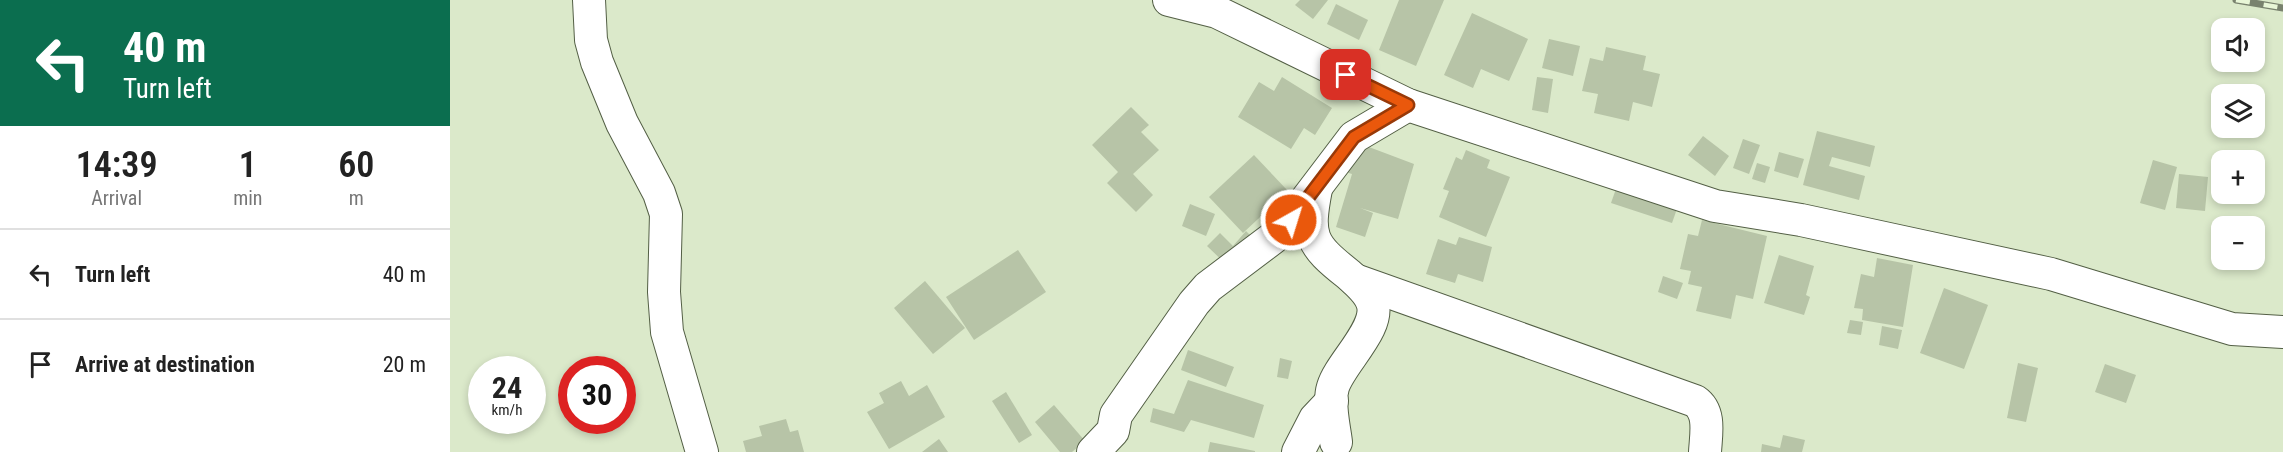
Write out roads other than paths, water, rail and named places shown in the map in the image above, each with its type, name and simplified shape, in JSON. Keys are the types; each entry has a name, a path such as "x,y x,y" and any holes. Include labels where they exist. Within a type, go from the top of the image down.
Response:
{"street":[{"path":"589,0 591,40 597,62 622,123 659,193 666,214 664,292 667,333 702,452"},
{"path":"1169,0 1217,12 1408,105 1715,206 1801,220 2051,274 2232,329 2283,332"},
{"path":"1093,452 1103,445 1113,431 1116,416 1194,303 1208,287 1273,238 1316,189 1354,137 1408,105"},
{"path":"1316,189 1310,221 1319,249 1355,280 1373,303 1372,320 1336,379 1332,402 1336,441"},
{"path":"1355,280 1695,401 1702,406 1705,413 1705,452"},
{"path":"1298,452 1315,419 1332,402"}],"railway":[{"path":"2236,0 2283,8"}]}
